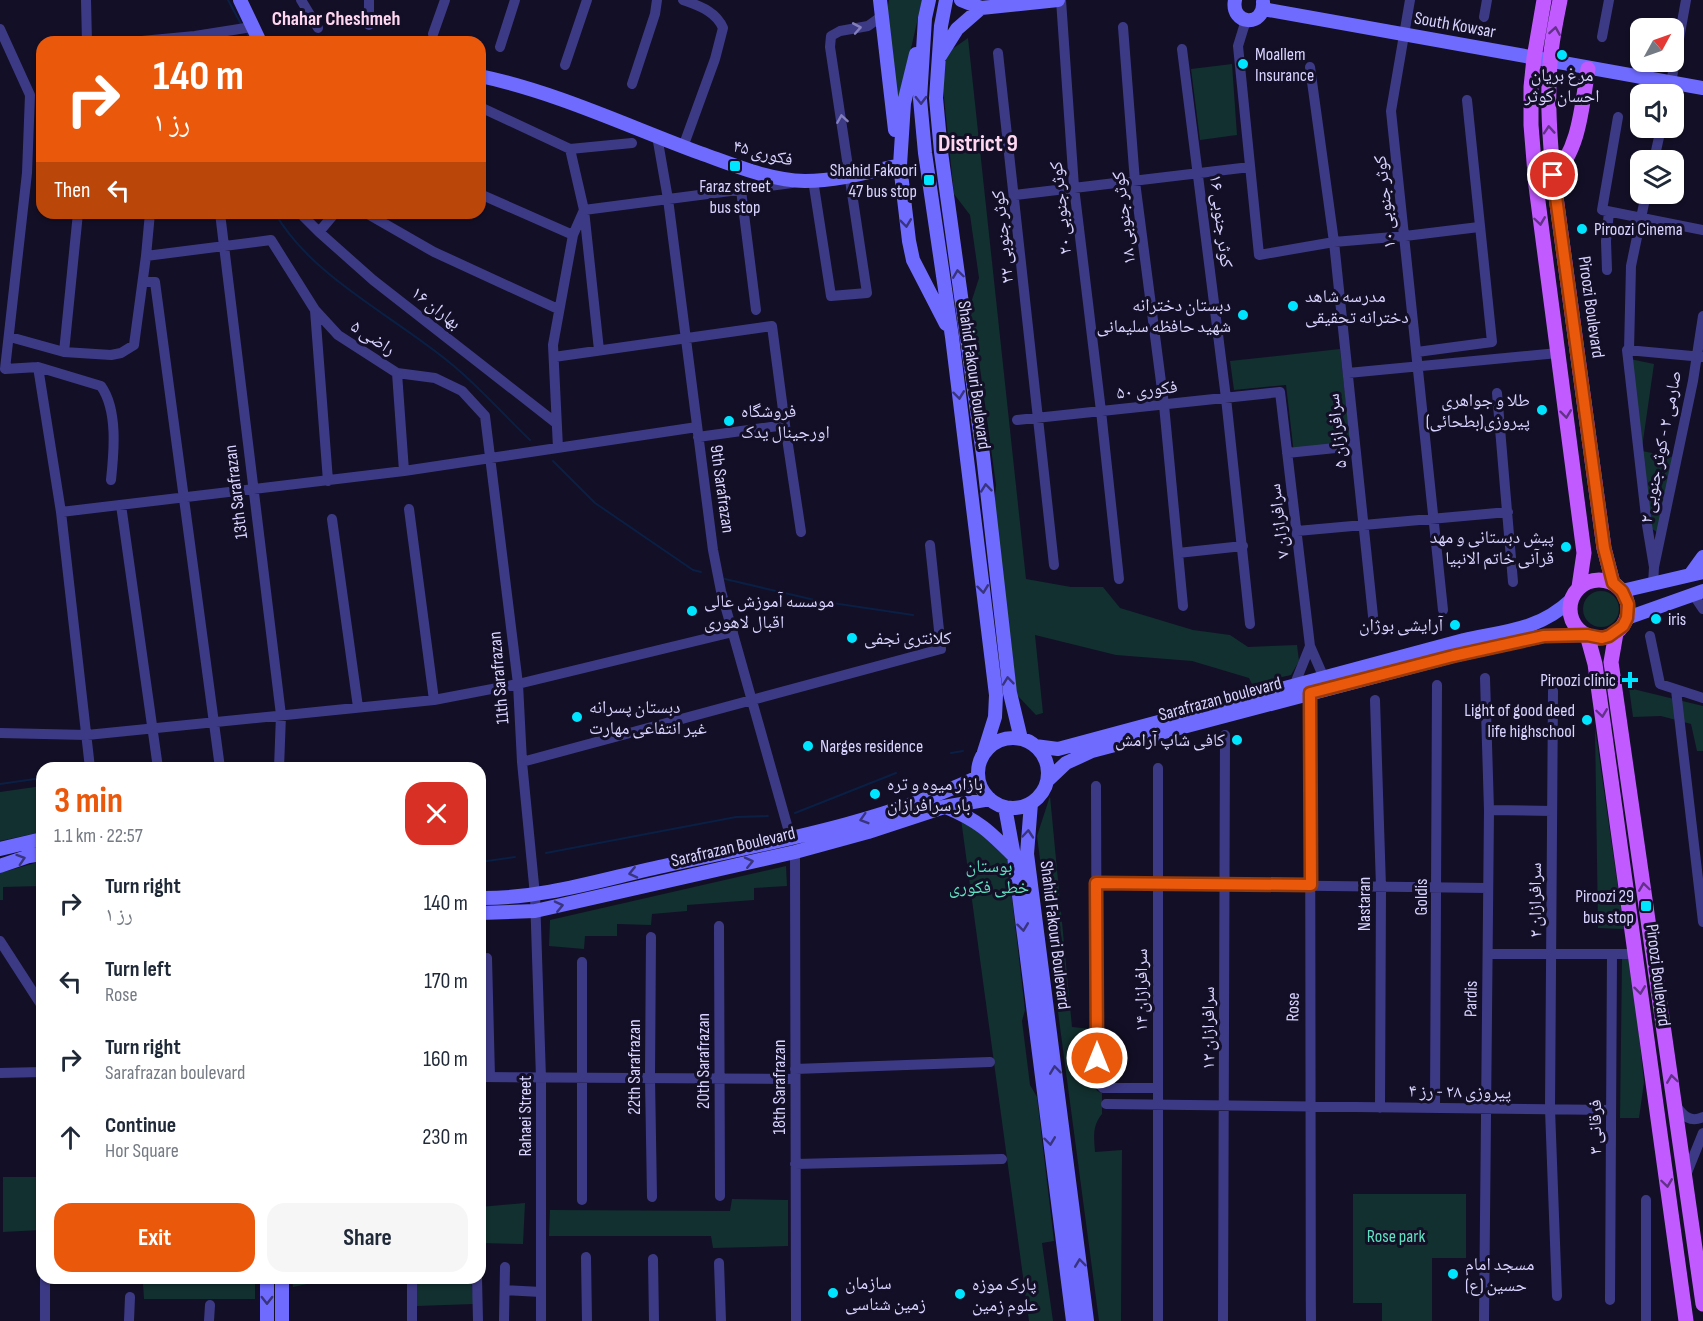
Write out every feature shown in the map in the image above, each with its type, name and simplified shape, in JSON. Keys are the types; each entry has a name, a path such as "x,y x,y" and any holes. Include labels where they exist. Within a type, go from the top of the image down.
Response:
{"main road":[{"path":"240,0 257,36"},
{"path":"880,0 913,261 952,337"},
{"path":"882,16 886,12 885,0"},
{"name":"Shahid Fakouri Boulevard","path":"928,0 925,18 921,110 925,153 952,337 996,695 995,717 984,753"},
{"name":"Shahid Fakouri Boulevard","path":"946,0 938,58 936,98 941,152 983,455 1010,693 1021,739"},
{"path":"961,0 981,8 1059,0"},
{"path":"1544,0 1531,87 1531,135 1584,553 1570,608 1574,624 1587,635 1602,638 1616,633 1627,618 1628,604 1617,587"},
{"name":"Piroozi Boulevard","path":"1560,0 1550,62 1548,125 1604,548 1617,587"},
{"path":"1230,1 1236,14 1246,20 1257,18 1263,4"},
{"name":"South Kowsar","path":"1263,4 1550,62"},
{"path":"938,58 957,29 981,8"},
{"path":"900,165 904,103 925,18"},
{"path":"1550,62 1650,84"},
{"path":"1553,175 1562,166 1572,145 1588,69"},
{"name":"فکوری ۴۵","path":"486,77 547,94 683,147 771,177 810,180 851,177 900,165"},
{"path":"1684,89 1703,88"},
{"path":"1575,593 1595,580 1617,587 1653,585 1696,574 1703,557"},
{"path":"1627,618 1698,592"},
{"name":"Sarafrazan boulevard","path":"1035,746 1058,749 1543,621 1557,613 1575,593"},
{"name":"Piroozi Boulevard","path":"1616,633 1611,662 1703,1304"},
{"name":"Piroozi Boulevard","path":"1587,635 1595,664 1686,1321"},
{"name":"Sarafrazan boulevard","path":"1047,781 1066,763 1092,751 1453,656 1544,636 1587,635"},
{"path":"1006,738 1021,739 1035,746 1043,755 1047,768 1047,781 1041,794 1031,803 1018,808 1005,807 990,799 983,792 978,777 978,765 984,753 994,743 1006,738"},
{"name":"Sarafrazan Boulevard","path":"486,913 535,911 793,845 950,790 978,777"},
{"name":"Sarafrazan Boulevard","path":"486,898 535,895 868,832 944,807 990,799"},
{"name":"Shahid Fakouri Boulevard","path":"1031,803 1027,854 1087,1321"},
{"path":"944,807 971,817 1014,856"},
{"name":"Shahid Fakouri Boulevard","path":"1005,807 1014,856 1073,1321"},
{"path":"0,849 36,840"},
{"path":"0,866 36,855"},
{"path":"267,1284 267,1321"},
{"path":"282,1284 282,1321"}],"street":[{"path":"86,0 87,36"},
{"path":"301,0 318,28"},
{"path":"369,0 369,25"},
{"path":"433,34 445,0"},
{"path":"500,47 515,0"},
{"path":"565,65 587,0"},
{"path":"633,84 655,14 657,0"},
{"path":"683,0 702,7 719,18 723,28 715,59 683,147"},
{"name":"کوثر جنوبی ۲۰","path":"1059,0 1074,187 1119,579"},
{"name":"کوثر جنوبی ۱۰","path":"1410,0 1391,111 1418,352 1443,610"},
{"path":"1484,17 1487,0"},
{"path":"1602,37 1609,0"},
{"path":"1671,84 1686,0"},
{"path":"584,210 810,180 831,297 867,293 830,47 831,36 840,31 868,26 882,16"},
{"path":"1246,20 1238,46 1259,255 1334,242 1405,236 1479,226"},
{"path":"210,36 252,27"},
{"name":"کوثر جنوبی ۱۸","path":"1123,27 1135,182 1164,405 1183,606"},
{"path":"0,29 30,95 27,173 5,369 38,367 101,386 108,395 115,444 111,480"},
{"name":"کوثر جنوبی ۱۶","path":"1182,49 1226,398 1250,624"},
{"name":"کوثر جنوبی ۲۲","path":"998,53 1054,565"},
{"name":"سرافرازان ۵","path":"1310,67 1334,242 1373,616"},
{"path":"1418,352 1492,342 1467,100"},
{"path":"486,110 570,149 632,142"},
{"path":"1607,270 1605,211 1618,117"},
{"name":"9th Sarafrazan","path":"657,136 668,199 713,550 721,591 793,845"},
{"path":"570,149 584,210 599,350"},
{"path":"1015,195 1250,167"},
{"path":"741,190 756,310"},
{"path":"486,197 573,235"},
{"path":"1644,204 1631,266 1628,350 1654,567"},
{"path":"558,448 553,345 573,235 584,210"},
{"path":"1605,211 1703,230"},
{"path":"64,352 77,219"},
{"path":"10,337 64,352 111,355 121,353 134,345 149,219"},
{"name":"13th Sarafrazan","path":"221,219 281,715 279,762"},
{"name":"بهاران ۱۶","path":"306,219 374,280 556,423"},
{"path":"319,232 330,219"},
{"path":"376,219 434,252 558,309"},
{"name":"راضی ۵","path":"224,248 271,240 315,310 338,335 396,373 435,378 462,391 485,416 489,458"},
{"path":"146,256 224,248"},
{"path":"143,282 155,282 219,762"},
{"path":"315,310 328,480"},
{"name":"صارمی ۲ - کوثر جنوبی ۲","path":"1653,585 1654,567 1699,357 1703,316"},
{"path":"554,357 772,326 801,532"},
{"path":"1628,350 1699,357"},
{"path":"1348,374 1558,353"},
{"path":"38,367 61,512 89,762"},
{"path":"396,373 404,471"},
{"name":"فکوری ۵۰","path":"1017,420 1280,392"},
{"name":"سرافرازان ۷","path":"1280,392 1310,646"},
{"path":"1497,393 1513,582"},
{"path":"61,512 404,471 558,448 698,432 785,425"},
{"path":"1287,453 1355,446"},
{"name":"11th Sarafrazan","path":"489,458 518,684 522,762 535,895"},
{"path":"121,505 157,762"},
{"path":"408,509 434,700"},
{"path":"1297,531 1508,512"},
{"path":"332,519 358,707"},
{"path":"522,762 941,649 930,545"},
{"path":"1178,553 1243,546"},
{"path":"1698,592 1703,609"},
{"path":"0,733 87,735 434,700 518,684 733,632"},
{"path":"1650,636 1660,684 1703,698"},
{"path":"1310,646 1324,678"},
{"path":"1294,686 1310,646"},
{"name":"Pardis","path":"1484,1321 1489,810 1485,678"},
{"name":"Goldis","path":"1435,1108 1437,685"},
{"path":"1676,690 1703,922"},
{"name":"سرافرازان ۲","path":"1553,691 1550,1109 1557,1296"},
{"name":"Rose","path":"1310,693 1311,1321"},
{"name":"Nastaran","path":"1375,700 1381,887 1380,1108"},
{"name":"سرافرازان ۱۲","path":"1223,1321 1225,735"},
{"name":"سرافرازان ۱۴","path":"1158,768 1158,1321"},
{"path":"1095,786 1097,1080 1103,1088 1158,1088"},
{"path":"1489,810 1552,812"},
{"name":"18th Sarafrazan","path":"793,845 796,1321"},
{"path":"1096,883 1488,888"},
{"name":"Rahaei Street","path":"535,895 541,1078 541,1321"},
{"name":"20th Sarafrazan","path":"719,926 720,1196"},
{"name":"22th Sarafrazan","path":"651,937 652,1197"},
{"path":"0,941 36,997"},
{"path":"1488,954 1636,954"},
{"name":"فرقانی ۳","path":"1610,1300 1612,954"},
{"path":"486,1018 487,958"},
{"path":"582,962 580,1078 582,1200"},
{"path":"486,1077 719,1078 990,1062"},
{"path":"0,1073 36,1072"},
{"name":"پیروزی ۲۸ - رز ۴","path":"1106,1104 1611,1110"},
{"path":"1676,1106 1689,1119 1695,1120 1703,1117"},
{"path":"1686,1176 1703,1132"},
{"path":"795,1164 1002,1159"},
{"path":"1646,1200 1646,1321"},
{"path":"586,1257 587,1321"},
{"path":"653,1259 654,1321"},
{"path":"719,1263 721,1321"},
{"path":"504,1267 504,1321"},
{"path":"45,1284 45,1321"},
{"path":"412,1284 412,1321"},
{"path":"477,1284 478,1321"},
{"path":"505,1290 541,1292"},
{"path":"129,1321 130,1297"},
{"path":"209,1321 210,1305"}],"green space":[{"path":"889,0 922,0 895,119 885,24"},
{"path":"968,38 1026,579 1071,587 1103,587 1120,608 1193,630 1230,635 1248,647 1297,645 1299,661 1291,675 1252,684 1249,678 1192,661 1116,655 1035,635 1043,713 1036,715 1017,695 994,507 996,485 977,346 969,309 979,278 970,215 954,194 943,88 948,52"},
{"path":"1232,64 1237,135 1200,140 1191,69"},
{"path":"1340,349 1351,448 1294,454 1286,385 1234,390 1230,361"},
{"path":"1630,359 1654,364 1642,448"},
{"path":"1642,451 1673,457 1658,533 1651,528"},
{"path":"1601,591 1613,597 1619,609 1613,621 1601,627 1589,621 1583,609 1589,597"},
{"path":"1629,688 1703,706 1703,751 1697,751 1691,724 1661,716 1633,717"},
{"path":"1595,728 1624,929 1598,928"},
{"path":"36,787 36,833 0,841 0,792"},
{"path":"1050,796 1072,1027 1092,1029 1093,1044 1089,1047 1091,1080 1093,1086 1102,1093 1102,1114 1094,1132 1095,1152 1122,1150 1121,1321 1099,1321 1047,929 1049,911 1047,888 1042,875 1037,836"},
{"name":"بوستان خطی فکوری","path":"961,819 984,834 1007,855 1025,1010 1022,1021 1030,1085 1037,1097 1054,1241 1042,1243 1053,1321 1029,1321"},
{"path":"36,863 36,886 3,887 3,900 0,900 0,873"},
{"path":"786,866 787,886 754,888 754,900 687,905 687,911 652,914 651,925 617,924 617,936 585,936 584,949 549,946 550,920"},
{"path":"1622,959 1631,959 1644,1082 1639,1118 1620,1118"},
{"path":"3,1177 36,1177 36,1230 3,1232"},
{"name":"Rose park","path":"1353,1194 1466,1194 1466,1258 1432,1258 1432,1321 1382,1321 1382,1303 1353,1303"},
{"path":"732,1199 788,1200 788,1246 713,1248 711,1236 549,1236 550,1210 730,1211"},
{"path":"525,1203 523,1244 486,1243 486,1206"},
{"path":"143,1284 255,1284 255,1299 144,1299"},
{"path":"416,1284 472,1284 474,1304 417,1306"}],"waterway":[{"path":"228,0 241,24"},
{"path":"246,31 248,36"},
{"path":"279,219 291,237 311,258 334,278 455,367 530,440"},
{"path":"553,461 595,503 693,570 701,572"},
{"path":"725,579 819,601 913,615"},
{"path":"951,753 963,751"},
{"path":"795,813 896,773"},
{"path":"0,784 36,779"},
{"path":"546,853 736,817 768,816"},
{"path":"486,861 515,857"}],"place":[{"name":"مرغ بریان احسان کوثر","path":"1562,55"},
{"name":"Moallem Insurance","path":"1243,64"},
{"name":"Faraz street bus stop","path":"735,166"},
{"name":"Shahid Fakoori 47 bus stop","path":"929,180"},
{"name":"Piroozi Cinema","path":"1582,229"},
{"name":"مدرسه شاهد دخترانه تحقیقی","path":"1293,306"},
{"name":"دبستان دخترانه شهید حافظه سلیمانی","path":"1243,315"},
{"name":"طلا و جواهری پیروزی(بطحائی)","path":"1542,410"},
{"name":"فروشگاه اورجینال یدک","path":"729,421"},
{"name":"پیش دبستانی و مهد قرآنی خاتم الانبیا","path":"1566,547"},
{"name":"موسسه آموزش عالی اقبال لاهوری","path":"692,611"},
{"name":"iris","path":"1656,619"},
{"name":"آرایشی بوژان","path":"1455,625"},
{"name":"کلانتری نجفی","path":"852,638"},
{"name":"Piroozi clinic","path":"1630,680"},
{"name":"دبستان پسرانه غیر انتفاعی مهارت","path":"577,717"},
{"name":"Light of good deed life highschool","path":"1587,720"},
{"name":"کافی شاپ آرامش","path":"1237,740"},
{"name":"Narges residence","path":"808,746"},
{"name":"بازار میوه و تره بار سرافرازان","path":"875,794"},
{"name":"Piroozi 29 bus stop","path":"1646,906"},
{"name":"مسجد امام حسین (ع)","path":"1453,1274"},
{"name":"سازمان زمین شناسی","path":"833,1293"},
{"name":"پارک موزه علوم زمین","path":"960,1294"}],"district":[{"name":"Chahar Cheshmeh","path":"336,19"},
{"name":"District 9","path":"978,143"}],"route":[{"path":"1097,1058 1096,883 1311,885 1310,693 1453,656 1544,636 1587,635 1602,638 1616,633 1623,626 1627,618 1628,604 1622,591 1613,583 1604,548 1553,175"}]}
